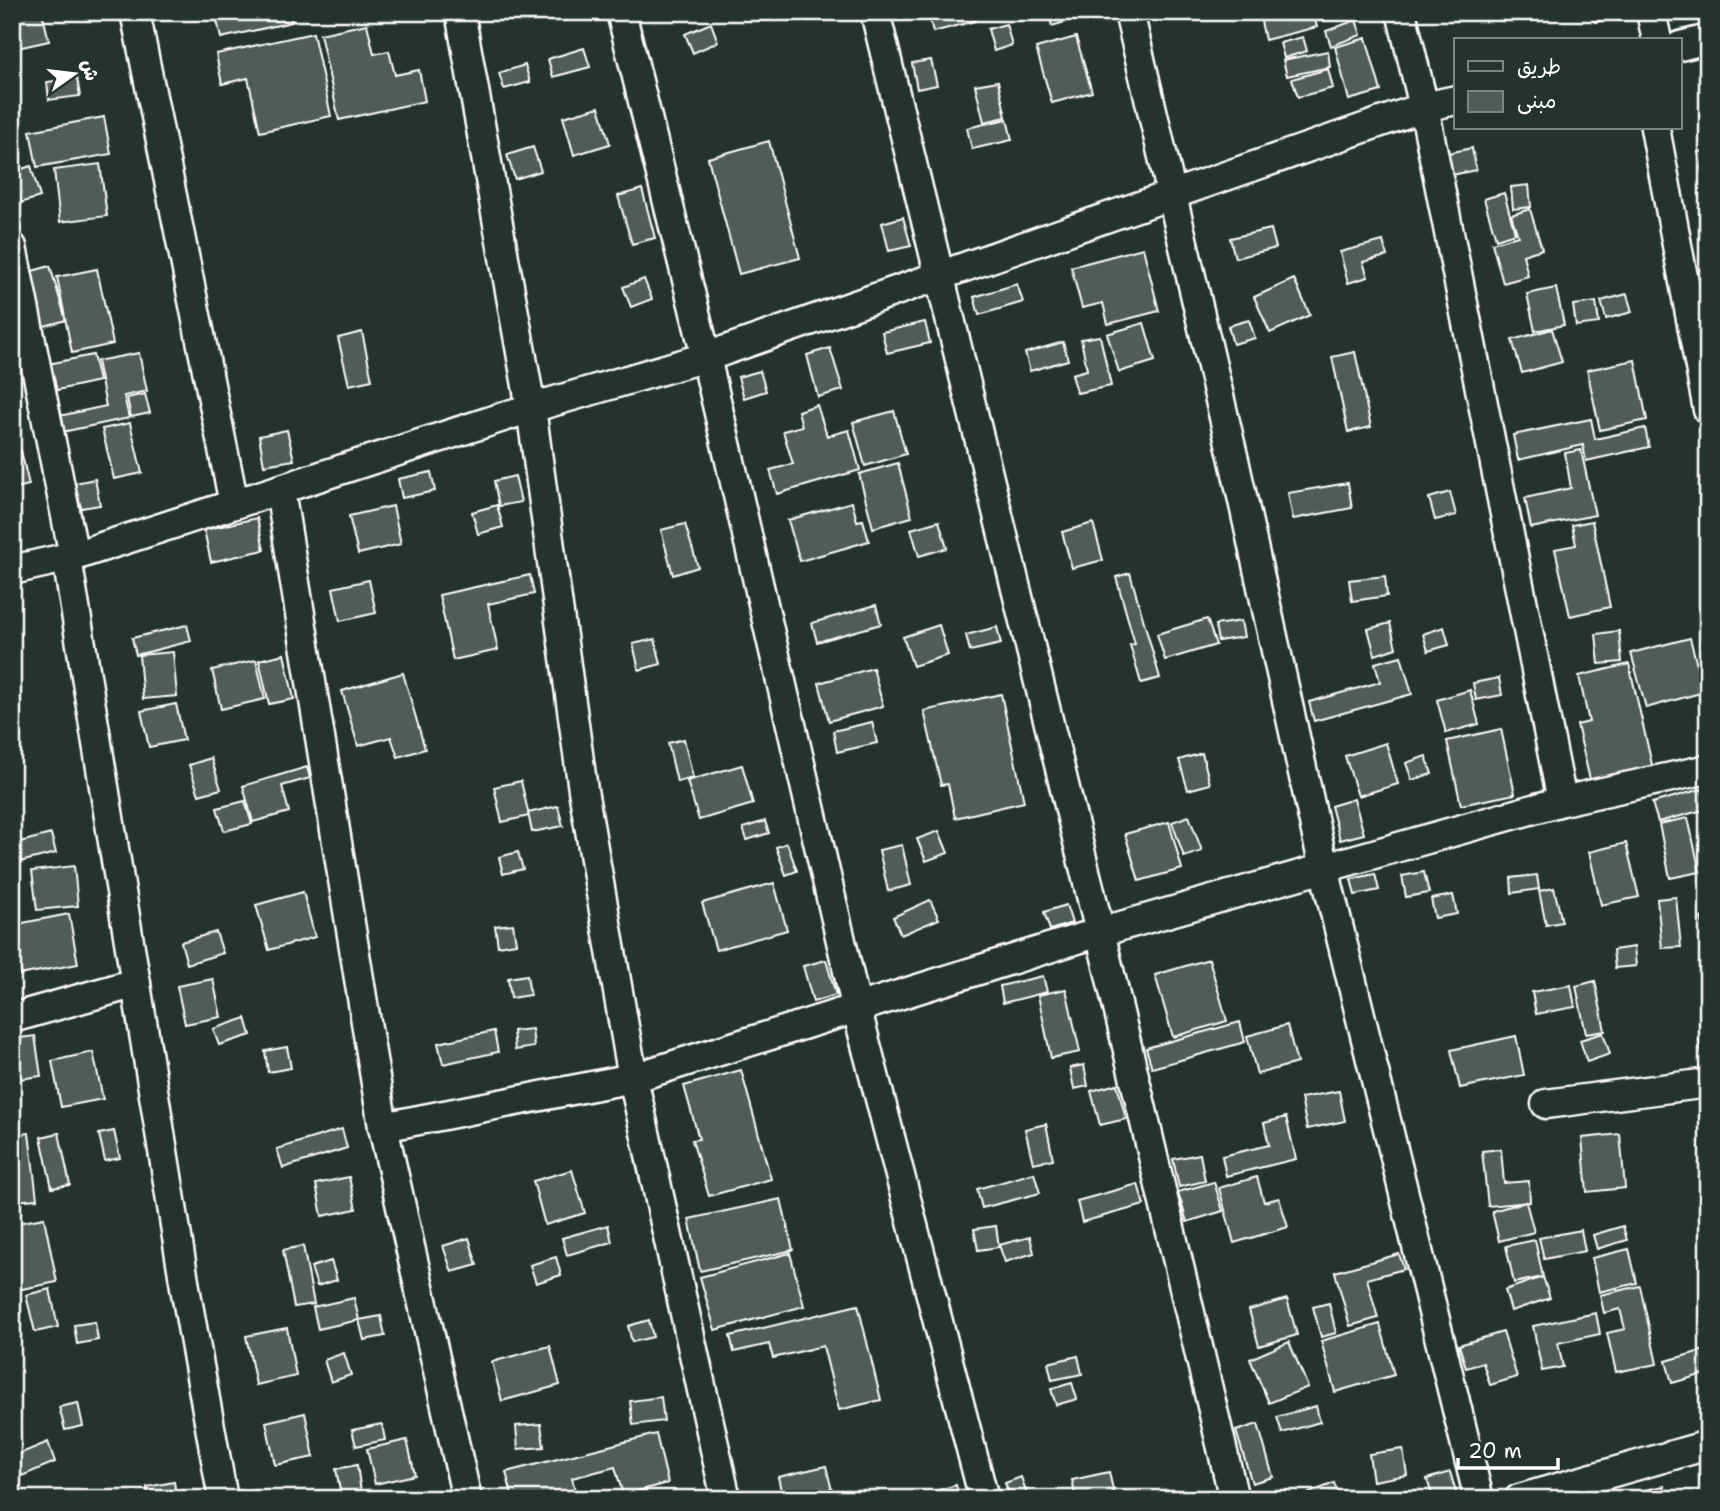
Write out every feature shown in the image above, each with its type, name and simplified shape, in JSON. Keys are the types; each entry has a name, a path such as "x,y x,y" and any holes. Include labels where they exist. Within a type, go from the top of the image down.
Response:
{"street":[{"path":"135,12 234,504"},
{"path":"460,12 531,408 583,790 633,1078 726,1499"},
{"path":"621,12 706,357 857,1010 984,1499"},
{"path":"874,12 1100,932 1234,1499"},
{"path":"1129,12 1234,460 1324,868 1479,1499"},
{"path":"1401,12 1424,107 1562,801"},
{"path":"1650,12 1656,38"},
{"path":"1682,46 1708,39"},
{"path":"12,570 71,557 531,408 706,357 1171,193 1424,107 1454,100"},
{"path":"1655,130 1708,410"},
{"path":"12,247 71,557 136,983 223,1499"},
{"path":"280,490 383,1127 467,1499"},
{"path":"383,1127 633,1078 1100,932 1562,801 1708,769"},
{"path":"12,1018 136,983"},
{"path":"1546,1104 1708,1083"},
{"path":"1519,1499 1708,1445"}],"building":[{"path":"12,12 42,12 49,41 13,49"},
{"path":"215,12 290,12 292,22 221,38"},
{"path":"928,12 972,12 975,21 933,32"},
{"path":"1048,12 1068,12 1071,20 1052,26"},
{"path":"1259,12 1313,12 1317,27 1265,40"},
{"path":"1593,12 1616,12 1617,17 1595,22"},
{"path":"1356,20 1361,35 1331,46 1326,31"},
{"path":"711,23 718,42 693,53 685,34"},
{"path":"367,24 374,54 389,51 395,75 419,70 425,101 339,120 320,34"},
{"path":"1006,24 1012,45 994,51 988,29"},
{"path":"313,33 331,116 260,132 248,78 222,84 216,54"},
{"path":"1076,37 1092,92 1052,103 1036,48"},
{"path":"1303,37 1307,51 1284,58 1280,43"},
{"path":"1366,38 1381,91 1349,100 1335,47"},
{"path":"584,48 590,67 553,77 548,59"},
{"path":"1328,51 1330,67 1287,76 1283,60"},
{"path":"931,60 937,85 917,89 912,63"},
{"path":"525,65 530,82 504,89 499,73"},
{"path":"1328,69 1333,88 1298,97 1292,79"},
{"path":"77,78 80,96 49,100 47,82"},
{"path":"998,81 1006,117 984,122 975,85"},
{"path":"599,107 610,144 574,155 563,117"},
{"path":"104,117 111,154 37,167 30,131"},
{"path":"1007,119 1012,140 972,149 967,128"},
{"path":"769,141 800,258 739,274 708,158"},
{"path":"533,147 541,171 515,179 507,155"},
{"path":"1472,148 1476,170 1452,175 1448,153"},
{"path":"1708,150 1708,171 1702,172 1698,152"},
{"path":"100,164 107,216 60,222 54,170"},
{"path":"31,166 40,197 20,203 12,172"},
{"path":"1529,185 1531,207 1513,209 1511,187"},
{"path":"642,189 655,238 632,244 618,196"},
{"path":"1504,193 1515,233 1496,239 1484,199"},
{"path":"1530,209 1542,249 1523,255 1528,276 1503,283 1492,243 1518,236 1511,215"},
{"path":"903,217 911,246 889,251 882,223"},
{"path":"1271,229 1276,248 1235,258 1230,238"},
{"path":"1383,241 1387,256 1363,262 1368,277 1348,283 1340,252"},
{"path":"1143,248 1159,311 1108,324 1103,303 1082,308 1071,267"},
{"path":"50,266 66,320 41,327 25,273"},
{"path":"97,269 113,344 72,353 57,277"},
{"path":"644,279 652,299 631,307 623,287"},
{"path":"1294,279 1310,315 1270,333 1254,297"},
{"path":"1017,284 1023,302 979,315 974,297"},
{"path":"1556,288 1564,325 1535,331 1527,294"},
{"path":"1627,294 1632,312 1606,319 1601,301"},
{"path":"1596,302 1599,323 1576,326 1573,305"},
{"path":"1249,320 1255,338 1233,344 1228,326"},
{"path":"925,322 930,343 887,353 882,332"},
{"path":"1144,323 1155,361 1119,372 1107,334"},
{"path":"1552,329 1562,362 1522,373 1512,340"},
{"path":"362,332 372,380 349,385 338,338"},
{"path":"1100,336 1111,386 1077,393 1072,374 1087,370 1081,339"},
{"path":"1063,342 1068,360 1030,371 1025,353"},
{"path":"830,348 843,390 818,397 807,355"},
{"path":"1355,352 1371,427 1348,432 1332,357"},
{"path":"139,353 147,391 124,396 129,418 62,432 59,416 106,406 97,361"},
{"path":"93,355 99,381 53,391 48,364"},
{"path":"1635,360 1647,420 1600,430 1587,370"},
{"path":"760,371 766,391 744,398 738,377"},
{"path":"145,394 150,413 131,417 127,398"},
{"path":"817,405 827,436 849,430 860,470 777,494 770,470 793,464 783,431 802,426 798,411"},
{"path":"894,411 906,454 865,466 853,422"},
{"path":"1591,419 1595,439 1645,428 1649,447 1586,461 1583,445 1518,460 1513,435"},
{"path":"130,423 142,473 114,479 102,429"},
{"path":"287,430 294,460 264,465 259,436"},
{"path":"1581,450 1595,515 1531,528 1525,498 1571,488 1565,453"},
{"path":"21,451 29,485 12,489 12,453"},
{"path":"898,463 912,517 873,528 859,474"},
{"path":"431,472 435,491 402,498 398,479"},
{"path":"515,476 521,502 499,506 494,481"},
{"path":"95,479 100,505 81,508 75,483"},
{"path":"1348,483 1352,508 1293,519 1288,493"},
{"path":"1450,492 1456,515 1435,520 1429,498"},
{"path":"852,502 857,521 863,520 869,541 800,561 788,520"},
{"path":"497,505 503,527 478,534 472,512"},
{"path":"393,506 401,544 358,554 349,516"},
{"path":"257,518 264,550 211,562 204,530"},
{"path":"939,521 947,548 919,556 911,529"},
{"path":"1592,521 1610,607 1570,616 1555,549 1576,545 1572,525"},
{"path":"1093,523 1103,560 1072,568 1062,532"},
{"path":"685,524 698,567 673,575 661,530"},
{"path":"1130,573 1160,678 1141,683 1130,645 1135,644 1116,577"},
{"path":"530,575 534,594 488,604 498,650 453,660 439,595"},
{"path":"1385,576 1387,596 1352,601 1349,580"},
{"path":"369,580 376,613 340,621 333,588"},
{"path":"876,605 881,624 817,642 812,623"},
{"path":"1207,619 1216,645 1165,660 1157,634"},
{"path":"1241,621 1244,637 1218,641 1215,625"},
{"path":"1390,623 1396,648 1375,655 1368,629"},
{"path":"187,625 191,641 136,655 132,638"},
{"path":"939,625 948,655 913,666 903,637"},
{"path":"997,627 1001,644 970,651 966,635"},
{"path":"1444,627 1449,645 1428,651 1423,634"},
{"path":"1619,631 1622,662 1599,664 1596,634"},
{"path":"1690,638 1704,692 1646,708 1631,653"},
{"path":"655,639 661,664 639,670 633,644"},
{"path":"173,652 177,696 143,699 139,655"},
{"path":"284,654 294,699 269,704 259,660"},
{"path":"1401,656 1412,694 1314,721 1309,702 1380,682 1375,663"},
{"path":"256,660 265,699 221,709 212,670"},
{"path":"1629,664 1653,769 1591,784 1577,725 1589,722 1579,676"},
{"path":"873,668 883,706 829,721 819,683"},
{"path":"403,673 425,749 398,757 391,737 358,746 342,691"},
{"path":"1499,678 1502,695 1476,700 1473,683"},
{"path":"1470,690 1479,724 1446,733 1437,700"},
{"path":"1001,694 1024,802 955,818 948,784 941,785 924,711"},
{"path":"176,704 184,740 149,747 141,711"},
{"path":"872,722 877,743 837,752 833,731"},
{"path":"1501,729 1515,794 1461,805 1447,741"},
{"path":"684,739 693,778 677,782 668,743"},
{"path":"1386,743 1398,784 1358,796 1345,756"},
{"path":"1202,753 1210,784 1188,790 1179,760"},
{"path":"1426,756 1432,774 1412,780 1406,763"},
{"path":"211,758 221,789 199,795 189,765"},
{"path":"742,765 753,804 699,820 687,781"},
{"path":"307,767 310,778 282,786 289,812 253,822 243,786"},
{"path":"521,781 529,816 502,822 494,787"},
{"path":"1702,789 1707,809 1658,822 1652,803"},
{"path":"1354,799 1364,834 1340,840 1331,806"},
{"path":"245,801 252,824 224,831 217,808"},
{"path":"558,806 563,826 532,832 528,813"},
{"path":"1189,816 1202,851 1184,857 1172,822"},
{"path":"1688,818 1700,872 1670,878 1659,824"},
{"path":"765,821 769,833 747,840 743,828"},
{"path":"1169,822 1182,869 1139,881 1125,834"},
{"path":"939,831 948,853 926,861 917,839"},
{"path":"51,834 56,853 12,864 12,844"},
{"path":"787,843 797,871 786,875 776,847"},
{"path":"1626,843 1639,897 1601,905 1589,852"},
{"path":"902,845 911,885 888,891 879,850"},
{"path":"518,852 523,869 503,874 499,857"},
{"path":"74,866 78,906 37,910 32,871"},
{"path":"1424,872 1429,893 1406,897 1402,876"},
{"path":"1375,874 1379,890 1355,895 1351,879"},
{"path":"1537,875 1539,889 1512,893 1511,878"},
{"path":"774,883 787,930 716,950 702,903"},
{"path":"1554,888 1562,922 1546,925 1539,891"},
{"path":"303,892 315,937 269,950 256,905"},
{"path":"1453,895 1457,914 1435,918 1431,899"},
{"path":"1676,897 1681,947 1662,948 1657,899"},
{"path":"930,900 939,919 901,935 893,917"},
{"path":"1066,905 1072,923 1050,930 1044,912"},
{"path":"69,914 78,964 19,975 12,925"},
{"path":"1708,916 1708,937 1706,937 1701,918"},
{"path":"513,924 516,943 498,946 495,926"},
{"path":"216,932 223,953 187,964 181,942"},
{"path":"1634,947 1636,966 1615,968 1613,950"},
{"path":"1209,959 1227,1021 1173,1037 1155,975"},
{"path":"826,960 836,995 813,1002 803,966"},
{"path":"527,975 530,995 511,998 508,978"},
{"path":"1043,976 1047,992 1003,1003 1000,986"},
{"path":"213,979 221,1017 185,1024 177,986"},
{"path":"1595,981 1605,1031 1586,1034 1576,986"},
{"path":"1571,985 1575,1007 1536,1014 1532,992"},
{"path":"1066,989 1080,1052 1051,1058 1038,995"},
{"path":"246,1018 251,1035 219,1045 213,1029"},
{"path":"1240,1022 1245,1042 1152,1068 1146,1048"},
{"path":"1287,1025 1297,1063 1257,1074 1247,1036"},
{"path":"532,1029 534,1047 515,1050 513,1031"},
{"path":"494,1031 498,1052 443,1064 438,1043"},
{"path":"1603,1033 1610,1054 1587,1062 1580,1040"},
{"path":"35,1036 41,1076 12,1080 12,1039"},
{"path":"1516,1036 1524,1075 1460,1088 1451,1050"},
{"path":"1708,1038 1708,1075 1706,1075 1699,1040"},
{"path":"287,1047 291,1068 268,1072 265,1051"},
{"path":"93,1052 103,1099 61,1107 52,1061"},
{"path":"1084,1065 1088,1086 1074,1089 1070,1068"},
{"path":"741,1070 771,1179 709,1196 692,1140 699,1139 684,1086"},
{"path":"1117,1084 1126,1119 1100,1125 1091,1091"},
{"path":"1339,1091 1345,1121 1307,1129 1301,1098"},
{"path":"12,1111 15,1111 19,1130 12,1131"},
{"path":"1286,1117 1296,1159 1226,1176 1222,1156 1269,1145 1264,1123"},
{"path":"1046,1124 1053,1159 1033,1163 1025,1129"},
{"path":"342,1129 347,1148 283,1168 277,1149"},
{"path":"114,1131 120,1158 105,1161 99,1134"},
{"path":"29,1133 37,1199 12,1201 12,1135"},
{"path":"59,1133 70,1185 52,1188 41,1137"},
{"path":"1620,1134 1625,1188 1587,1192 1582,1138"},
{"path":"1501,1149 1504,1183 1529,1181 1530,1202 1488,1206 1482,1151"},
{"path":"1200,1154 1205,1181 1179,1187 1173,1159"},
{"path":"572,1170 585,1213 545,1225 533,1181"},
{"path":"1034,1173 1040,1193 982,1208 977,1189"},
{"path":"349,1177 356,1209 322,1216 316,1184"},
{"path":"1257,1177 1264,1202 1279,1198 1288,1227 1234,1243 1219,1188"},
{"path":"1214,1182 1223,1211 1187,1222 1178,1192"},
{"path":"1138,1184 1144,1205 1082,1222 1077,1201"},
{"path":"781,1199 793,1250 700,1271 689,1219"},
{"path":"1526,1202 1534,1232 1499,1241 1492,1211"},
{"path":"44,1218 57,1282 12,1291 12,1224"},
{"path":"608,1225 612,1242 567,1255 562,1238"},
{"path":"996,1226 999,1247 978,1250 974,1229"},
{"path":"1623,1226 1627,1240 1597,1249 1593,1235"},
{"path":"1581,1230 1585,1251 1544,1259 1539,1238"},
{"path":"1030,1237 1034,1253 1005,1262 999,1245"},
{"path":"469,1238 477,1265 452,1272 443,1246"},
{"path":"1535,1240 1543,1277 1514,1283 1506,1246"},
{"path":"303,1246 314,1304 294,1307 283,1250"},
{"path":"1629,1249 1637,1283 1599,1292 1592,1258"},
{"path":"790,1253 804,1306 715,1330 700,1277"},
{"path":"1399,1254 1404,1269 1367,1279 1378,1318 1350,1326 1335,1272"},
{"path":"556,1257 561,1275 536,1283 530,1265"},
{"path":"331,1261 337,1280 317,1286 311,1267"},
{"path":"1543,1277 1550,1298 1511,1311 1505,1290"},
{"path":"1640,1286 1657,1364 1616,1372 1607,1333 1625,1329 1620,1309 1604,1313 1600,1295"},
{"path":"50,1289 58,1327 35,1332 26,1295"},
{"path":"354,1298 359,1320 318,1329 313,1307"},
{"path":"1287,1299 1297,1335 1259,1346 1249,1310"},
{"path":"1329,1303 1336,1333 1321,1337 1313,1307"},
{"path":"858,1305 881,1400 839,1410 823,1346 773,1358 769,1344 734,1352 730,1336"},
{"path":"1596,1313 1600,1334 1558,1343 1563,1367 1542,1371 1533,1326"},
{"path":"381,1316 385,1336 364,1340 359,1320"},
{"path":"649,1320 653,1337 632,1342 628,1326"},
{"path":"95,1322 98,1340 77,1344 74,1325"},
{"path":"1380,1324 1394,1375 1335,1392 1321,1341"},
{"path":"287,1328 296,1376 256,1385 246,1336"},
{"path":"1503,1332 1517,1377 1490,1385 1483,1363 1466,1368 1459,1345"},
{"path":"1289,1342 1308,1387 1269,1403 1250,1359"},
{"path":"550,1346 560,1385 502,1401 492,1362"},
{"path":"1708,1349 1708,1373 1672,1383 1666,1361"},
{"path":"344,1353 351,1375 331,1382 324,1360"},
{"path":"1078,1356 1082,1374 1052,1380 1048,1363"},
{"path":"1072,1383 1077,1399 1056,1405 1051,1389"},
{"path":"661,1397 664,1421 633,1425 630,1401"},
{"path":"78,1403 83,1426 65,1430 59,1407"},
{"path":"1316,1406 1320,1422 1282,1433 1277,1417"},
{"path":"305,1413 314,1457 275,1465 266,1422"},
{"path":"382,1424 385,1440 356,1446 352,1430"},
{"path":"541,1424 544,1447 518,1449 516,1426"},
{"path":"1258,1424 1273,1477 1252,1483 1236,1431"},
{"path":"656,1434 668,1483 623,1495 615,1467 572,1478 577,1499 534,1499 533,1496 513,1499 506,1472"},
{"path":"407,1440 415,1475 375,1484 367,1449"},
{"path":"48,1442 55,1462 22,1476 14,1456"},
{"path":"1403,1449 1407,1475 1373,1481 1369,1454"},
{"path":"357,1465 361,1492 341,1496 336,1469"},
{"path":"826,1466 834,1499 783,1499 778,1477"},
{"path":"1109,1472 1115,1499 1076,1499 1072,1480"},
{"path":"1450,1472 1458,1499 1433,1499 1427,1479"},
{"path":"1021,1477 1029,1499 1011,1499 1005,1483"},
{"path":"174,1482 176,1494 149,1499 147,1487"},
{"path":"1334,1483 1340,1499 1311,1499 1309,1493"},
{"path":"956,1485 960,1499 935,1499 933,1492"},
{"path":"1664,1486 1666,1499 1622,1499 1622,1495"}]}
